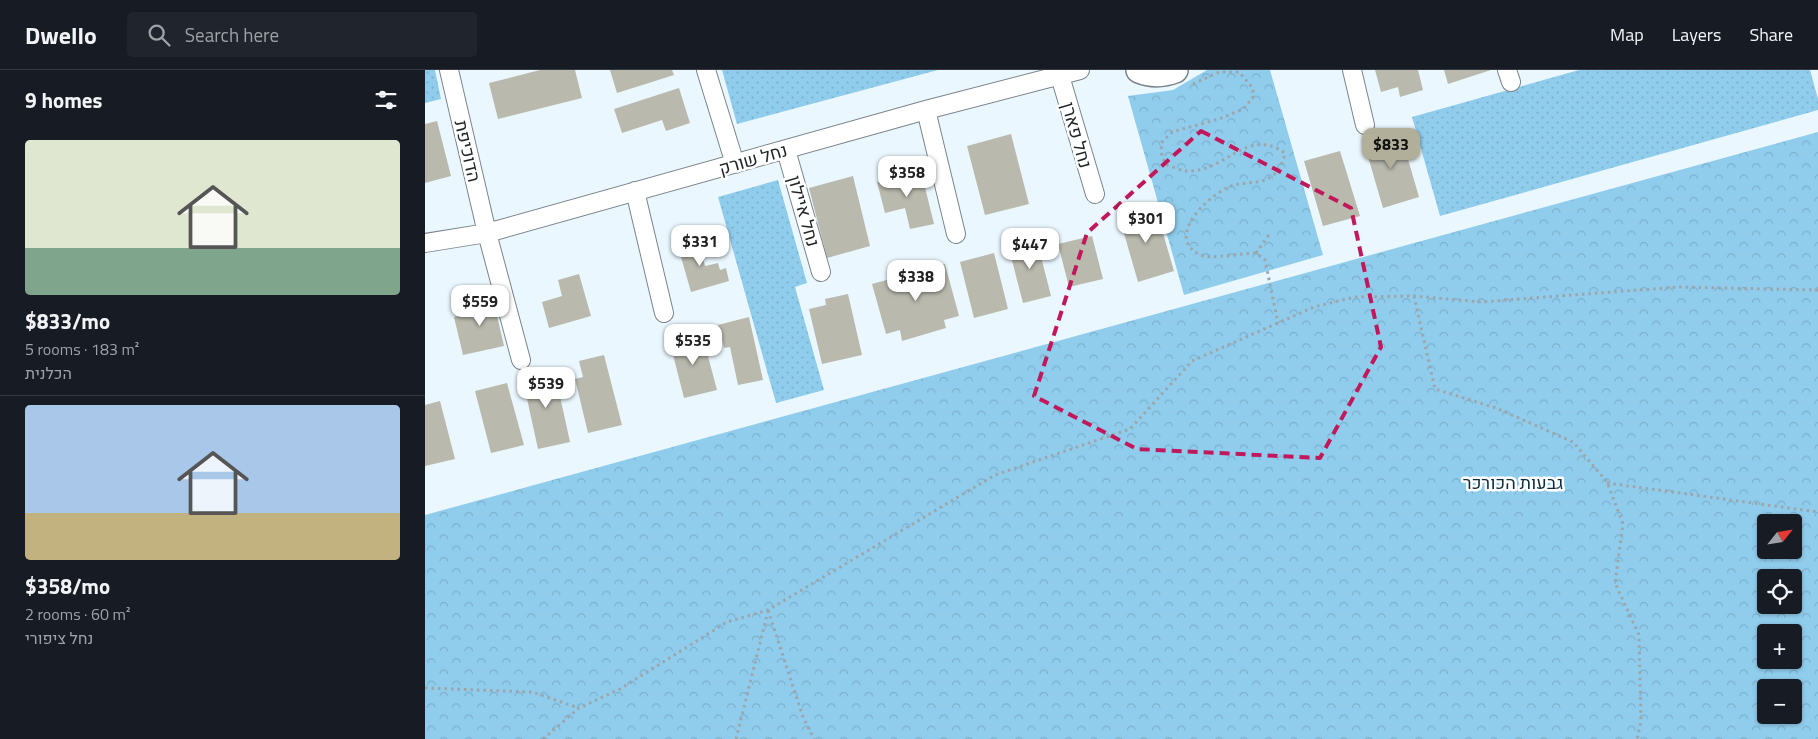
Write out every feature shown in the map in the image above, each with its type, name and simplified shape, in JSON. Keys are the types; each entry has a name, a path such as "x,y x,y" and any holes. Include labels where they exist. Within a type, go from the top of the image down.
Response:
{"street":[{"name":"הדוכיפת","path":"449,70 487,233 521,360"},
{"path":"706,70 735,164"},
{"name":"נחל שורק","path":"425,243 487,233 926,110 1080,70"},
{"path":"1139,70 1148,74 1182,75"},
{"path":"1352,70 1365,125"},
{"name":"נחל פארן","path":"1060,76 1095,194"},
{"path":"926,110 955,234"},
{"name":"נחל איילון","path":"786,150 821,272"},
{"path":"635,191 664,313"}],"path":[{"path":"1182,75 1195,86 1219,72 1239,72 1252,87 1254,96 1243,110 1172,132 1161,143 1163,158 1167,166 1186,171 1202,168 1217,163 1252,144 1273,145 1285,153 1283,163 1271,178 1260,182 1229,186 1207,200 1192,216 1187,230 1188,241 1193,250 1205,257 1256,253 1265,260 1277,323"},
{"path":"1256,253 1270,233"},
{"path":"543,739 579,708 620,689 727,622 768,610 995,475 1131,429 1192,361 1314,307 1355,296 1415,296 1481,302 1678,287 1818,290"},
{"path":"1415,296 1435,389 1496,408 1573,442 1607,482 1623,524 1615,583 1639,635 1641,722 1637,739"},
{"path":"1607,482 1818,512"},
{"path":"736,739 768,610"},
{"path":"768,610 803,717 814,739"},
{"path":"425,688 533,692 579,708"}],"highlighted area":[{"path":"1201,131 1351,208 1381,347 1320,458 1137,449 1034,396 1087,233"}],"green space":[{"path":"425,70 435,70 441,99 425,103"},
{"path":"722,70 938,70 737,124"},
{"path":"1207,70 1270,70 1323,255 1184,295 1128,96 1173,90"},
{"path":"1579,70 1810,70 1818,99 1818,110 1440,216 1412,117"},
{"name":"גבעות הכורכר","path":"1818,132 1818,739 425,739 425,515"},
{"path":"778,180 807,283 795,287 824,390 776,403 718,197"}],"building":[{"path":"540,70 575,70 582,98 498,119 489,83"},
{"path":"610,70 672,70 674,75 617,93"},
{"path":"1375,70 1418,70 1423,90 1400,97 1398,87 1381,92"},
{"path":"1444,70 1491,70 1448,84"},
{"path":"679,88 690,123 666,131 662,120 622,133 614,109"},
{"path":"437,121 451,176 425,183 425,124"},
{"path":"1400,132 1419,197 1383,208 1364,143"},
{"path":"1011,134 1029,204 985,215 967,146"},
{"path":"1340,151 1360,216 1323,226 1304,161"},
{"path":"921,171 934,224 910,229 905,208 885,213 877,182"},
{"path":"853,176 870,246 827,258 809,188"},
{"path":"1155,206 1174,271 1138,282 1119,216"},
{"path":"1092,236 1103,279 1069,287 1058,244"},
{"path":"697,237 705,266 718,263 720,270 726,268 729,281 691,292 677,243"},
{"path":"1036,237 1051,296 1023,303 1008,245"},
{"path":"994,253 1008,309 974,318 960,262"},
{"path":"945,264 959,316 944,320 946,328 902,341 900,330 886,334 872,284"},
{"path":"579,274 591,316 549,328 542,302 562,296 558,280"},
{"path":"492,294 504,346 463,355 454,317 474,313 471,299"},
{"path":"848,294 862,355 822,364 809,309 826,305 825,299"},
{"path":"749,317 763,380 738,385 730,347 724,348 718,325"},
{"path":"702,334 717,390 684,398 670,343"},
{"path":"604,355 622,425 588,433 575,379 583,377 579,361"},
{"path":"554,369 570,442 538,449 522,376"},
{"path":"507,383 524,445 491,453 475,391"},
{"path":"440,401 455,459 425,466 425,405"}]}
